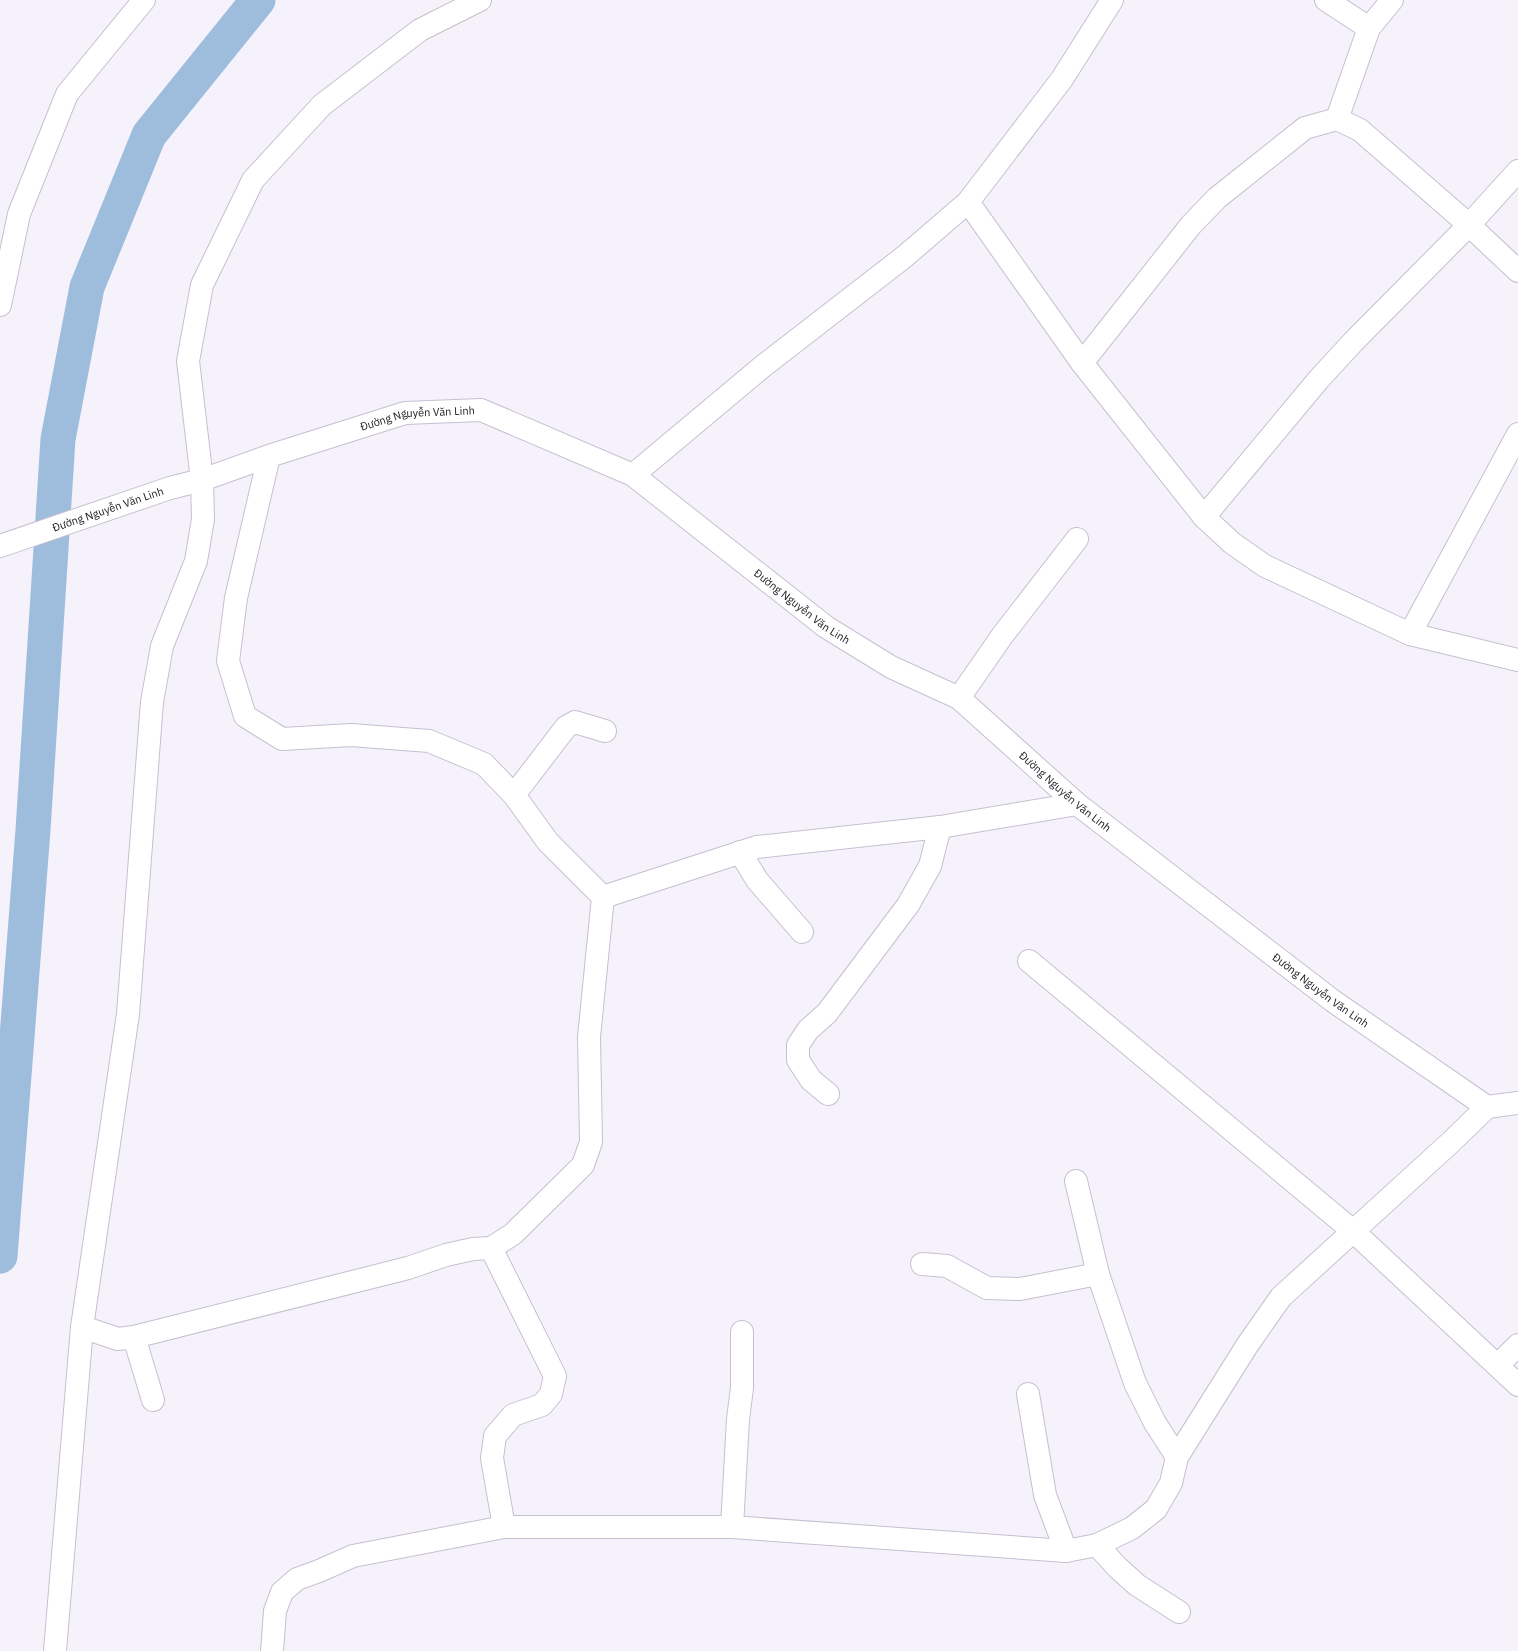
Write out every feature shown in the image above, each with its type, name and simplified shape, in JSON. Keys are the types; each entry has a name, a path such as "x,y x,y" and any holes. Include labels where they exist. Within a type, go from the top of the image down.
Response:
{"street":[{"path":"0,305 19,214 67,94 144,0"},
{"path":"55,1651 82,1327 128,1014 152,702 162,646 196,561 203,520 202,480 188,361 202,285 253,180 322,104 420,30 480,0"},
{"path":"633,475 762,367 904,257 968,202 1062,79 1112,0"},
{"path":"1326,0 1369,28"},
{"path":"1337,119 1369,28 1392,0"},
{"path":"1082,363 1191,225 1217,198 1305,128 1337,119 1360,130 1469,225 1518,272"},
{"path":"1204,517 1319,380 1353,342 1469,225 1518,171"},
{"path":"968,202 1082,363 1204,517 1232,543 1265,566 1410,634 1518,660"},
{"name":"Đường Nguyễn Văn Linh","path":"0,546 170,488 202,480 269,456 405,413 481,410 633,475 826,627 891,667 959,698 1077,804 1333,1001 1487,1106"},
{"path":"1410,634 1518,434"},
{"path":"269,456 236,598 228,662 245,716 282,739 351,734 429,741 484,764 514,795 548,842 603,897"},
{"path":"959,698 1002,636 1077,539"},
{"path":"514,795 566,727 575,722 605,732"},
{"path":"603,897 757,847 940,827 1077,804"},
{"path":"828,1094 811,1080 798,1060 798,1045 808,1030 827,1013 908,905 930,866 940,827"},
{"path":"740,852 757,880 802,932"},
{"path":"82,1327 118,1339 134,1338 408,1268 446,1255 473,1249 491,1248 513,1234 583,1165 591,1142 589,1037 603,897"},
{"path":"1029,961 1354,1231 1518,1385"},
{"path":"272,1651 275,1611 282,1592 297,1579 353,1556 504,1527 732,1527 1066,1551 1097,1545 1132,1528 1156,1508 1171,1483 1177,1457 1248,1344 1281,1297 1451,1142 1487,1106 1518,1103"},
{"path":"1076,1181 1098,1274 1135,1383 1155,1423 1177,1457"},
{"path":"491,1248 555,1376 551,1394 542,1405 514,1415 495,1436 492,1458 504,1527"},
{"path":"922,1264 947,1266 987,1288 1020,1289 1098,1274"},
{"path":"732,1527 738,1419 742,1388 742,1332"},
{"path":"134,1338 153,1400"},
{"path":"1498,1365 1518,1345"},
{"path":"1028,1394 1045,1495 1066,1551"},
{"path":"1097,1545 1117,1567 1137,1585 1179,1612"}],"waterway":[{"path":"0,1256 33,830 58,439 87,287 149,135 258,0"}]}
